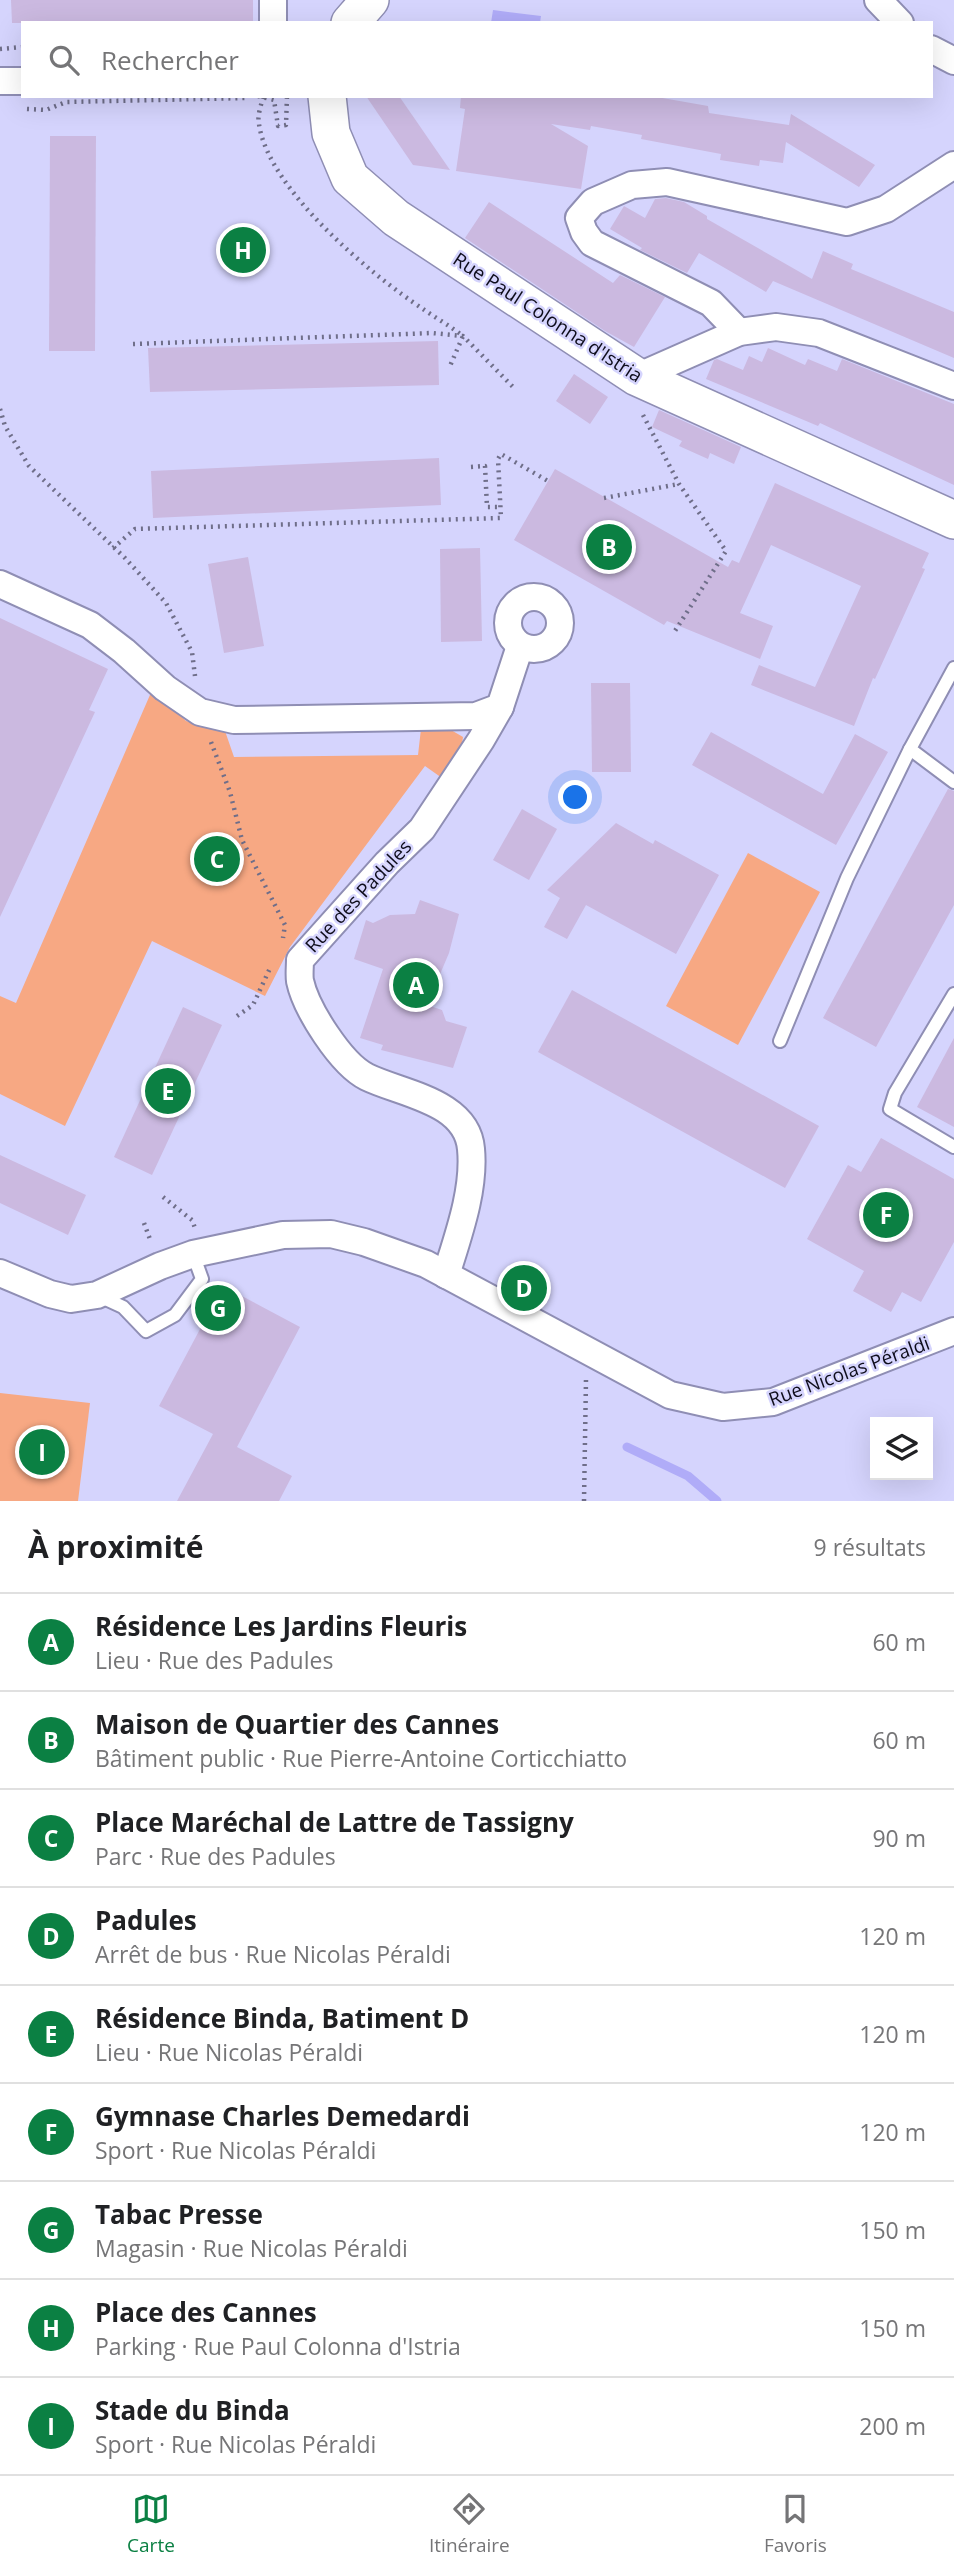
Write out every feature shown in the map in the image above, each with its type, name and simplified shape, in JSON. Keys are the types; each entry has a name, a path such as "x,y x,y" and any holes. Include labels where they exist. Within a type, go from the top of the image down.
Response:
{"street":[{"path":"273,0 273,21"},
{"path":"352,21 370,0"},
{"path":"878,0 898,21"},
{"path":"933,50 954,61"},
{"path":"0,81 21,81"},
{"name":"Rue Paul Colonna d'Istria","path":"327,98 331,133 351,178 396,218 637,377 954,520"},
{"path":"738,332 711,303 592,243 584,233 579,218 593,202 632,185 667,182 847,222 886,209 954,164"},
{"path":"637,377 738,332 776,327 819,334 954,386"},
{"path":"0,584 90,625 165,688 200,712 234,720 476,716 500,706"},
{"name":"Rue des Padules","path":"446,1275 468,1203 471,1147 459,1118 442,1108 364,1076 344,1059 315,1017 300,981 300,960 378,873 422,829 500,706 520,646"},
{"name":"Rue Nicolas Péraldi","path":"0,1273 50,1294 71,1299 97,1295 160,1266 199,1252 283,1235 331,1234 364,1242 426,1264 670,1395 723,1407 773,1402 954,1331"}],"lane":[{"path":"780,1041 847,878 910,749 954,668"},
{"path":"910,749 954,782"},
{"path":"954,994 895,1093 890,1109 954,1147"},
{"path":"97,1295 123,1307 146,1331 175,1315 202,1279 199,1252"}],"path":[{"path":"0,49 21,47"},
{"path":"23,108 46,110 66,102 246,98"},
{"path":"260,98 258,121 264,146 292,192 359,260 422,309 463,336 516,390"},
{"path":"265,98 274,100 278,126 286,125 287,98"},
{"path":"133,344 432,333 463,336"},
{"path":"450,366 463,336"},
{"path":"637,377 638,402 642,415 679,484 726,551 673,634"},
{"path":"113,548 135,529 501,518 498,459 501,454 548,481"},
{"path":"471,467 485,466 486,507 500,507"},
{"path":"604,498 679,484"},
{"path":"163,1197 192,1220 199,1252"},
{"path":"584,1501 586,1364 594,1354"}],"shaded area":[{"path":"493,10 541,16 540,21 491,21"},
{"path":"153,688 186,721 225,731 234,757 418,755 421,729 451,730 463,737 461,750 442,778 425,766 290,947 265,996 152,941 65,1126 0,1094 0,996 16,1003"},
{"path":"748,853 820,892 738,1045 666,1006"},
{"path":"0,1393 90,1403 78,1501 0,1501"}],"building":[{"path":"11,0 253,0 253,21 12,23"},
{"path":"367,98 400,98 450,170 413,165"},
{"path":"461,98 662,98 708,106 709,113 789,125 791,114 875,165 859,187 786,142 783,163 760,160 759,166 720,160 721,154 641,139 642,135 591,126 590,130 551,124 588,146 581,189 456,171 465,109 460,108"},
{"path":"50,136 96,136 95,351 49,351"},
{"path":"666,198 684,202 707,216 707,219 812,279 823,251 853,264 851,269 954,312 954,358 773,281 766,292 699,253 687,273 640,250 642,248 610,229 624,206 645,218 655,199"},
{"path":"489,202 613,283 620,275 665,297 634,347 605,331 465,238"},
{"path":"438,341 439,385 150,392 148,348"},
{"path":"768,348 805,365 808,359 837,371 842,359 954,404 954,485 820,423 818,426 706,379 714,360 743,370 749,356 762,362"},
{"path":"574,374 608,397 590,424 556,401"},
{"path":"659,410 741,447 734,464 710,453 708,459 679,446 682,441 652,427"},
{"path":"439,458 441,505 153,518 151,471"},
{"path":"555,469 728,567 732,560 739,563 775,483 929,553 922,568 925,569 875,679 873,678 854,726 751,685 759,665 815,687 861,586 771,545 740,613 773,626 760,659 667,621 664,625 514,540"},
{"path":"480,548 482,641 441,642 440,549"},
{"path":"248,557 264,646 224,653 208,564"},
{"path":"0,618 108,669 89,710 95,712 0,917"},
{"path":"591,683 630,683 631,772 592,772"},
{"path":"711,732 823,794 855,734 888,752 836,845 692,765"},
{"path":"948,789 954,791 954,905 876,1047 823,1018"},
{"path":"522,809 557,829 529,880 493,860"},
{"path":"616,823 653,844 655,840 719,875 676,954 586,905 567,939 544,927 560,898 547,890"},
{"path":"420,900 459,914 449,953 427,1005 442,1010 446,1021 467,1027 453,1068 381,1050 383,1045 360,1038 383,969 354,959 366,920 373,923 390,915 415,914"},
{"path":"572,990 819,1126 785,1188 538,1052"},
{"path":"183,1007 222,1025 152,1175 114,1157"},
{"path":"954,1038 954,1127 917,1107"},
{"path":"881,1138 954,1179 954,1242 921,1302 902,1292 891,1312 853,1291 864,1271 807,1239 848,1165 861,1172"},
{"path":"0,1155 86,1195 68,1235 0,1203"},
{"path":"223,1286 300,1327 237,1447 292,1476 279,1501 177,1501 213,1434 159,1406"}],"waterway":[{"path":"627,1447 688,1476 717,1501"}],"place":[{"name":"Place des Cannes","path":"243,250"},
{"name":"Maison de Quartier des Cannes","path":"609,547"},
{"name":"Place Maréchal de Lattre de Tassigny","path":"217,859"},
{"name":"Résidence Les Jardins Fleuris","path":"416,985"},
{"name":"Résidence Binda, Batiment D","path":"168,1091"},
{"name":"Gymnase Charles Demedardi","path":"886,1215"},
{"name":"Padules","path":"524,1288"},
{"name":"Tabac Presse","path":"218,1308"},
{"name":"Stade du Binda","path":"42,1452"}]}
